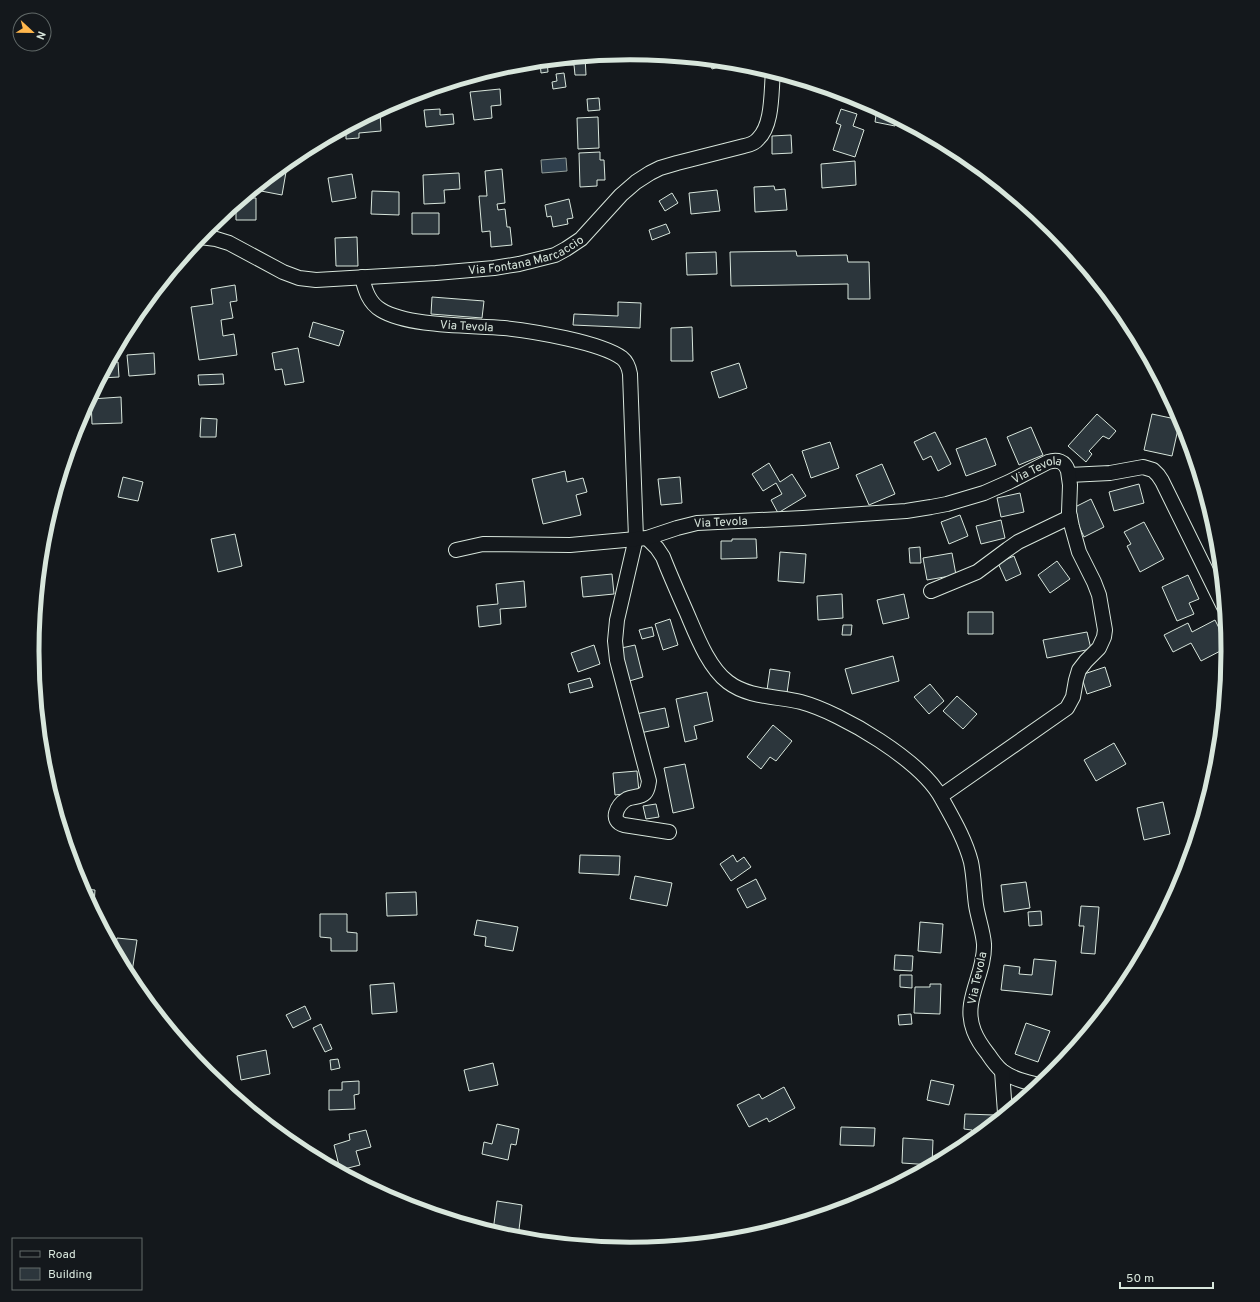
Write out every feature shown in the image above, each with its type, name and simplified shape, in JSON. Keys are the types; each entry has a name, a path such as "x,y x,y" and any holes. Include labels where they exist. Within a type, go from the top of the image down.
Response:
{"street":[{"name":"Via Fontana Marcaccio","path":"208,237 216,238 229,243 276,269 299,278 322,280 494,268 530,262 559,253 581,239 621,195 636,182 650,173 671,164 744,146 756,141 762,135 767,124 772,77"},
{"name":"Via Tevola","path":"362,277 368,297 373,304 382,311 394,316 420,322 504,328 570,340 594,346 617,355 625,361 629,368 641,538 617,620 615,647 617,660 648,777 648,784 646,791 643,794 628,799 622,803 617,810 616,819 617,822 624,825 669,832"},
{"name":"Via Tevola","path":"456,550 483,544 570,545 641,538 697,523 819,517 940,506 989,491 1051,461 1057,461 1065,464 1069,475 1070,517 1079,552 1099,595 1105,626 1103,641 1099,648 1080,668 1073,697 1067,708 941,796"},
{"path":"1069,475 1110,473 1140,467 1150,468 1156,472 1162,481 1218,596"},
{"path":"930,591 977,572 1018,542 1070,517"},
{"name":"Via Tevola","path":"641,538 657,548 660,552 709,659 726,681 739,689 751,693 807,704 827,711 843,719 887,745 920,773 941,796 962,836 969,856 976,906 983,938 984,950 971,1004 971,1025 981,1045 1002,1071 1014,1078 1033,1083"},
{"path":"1002,1071 1005,1108"}],"water":[{"path":"566,158 567,171 542,173 541,160"}],"building":[{"path":"585,62 586,75 575,75 574,65 566,65 566,64"},
{"path":"547,66 548,72 541,73 540,67"},
{"path":"711,66 719,67 712,69"},
{"path":"564,73 566,87 553,89 552,82 557,81 556,74"},
{"path":"500,89 501,105 491,106 492,118 474,120 470,92"},
{"path":"599,98 600,110 588,111 587,99"},
{"path":"440,109 440,115 453,114 454,124 426,127 424,110"},
{"path":"841,109 857,114 853,126 864,130 855,157 833,150 841,125 836,123"},
{"path":"876,114 895,123 895,126 875,122"},
{"path":"380,116 381,131 359,133 359,138 346,139 346,133"},
{"path":"598,117 599,148 578,149 577,118"},
{"path":"791,135 792,153 772,154 772,136"},
{"path":"600,152 600,160 604,160 605,180 597,180 597,186 580,187 579,153"},
{"path":"855,161 856,185 822,188 821,164"},
{"path":"502,169 505,203 497,204 498,210 505,209 507,227 510,227 512,245 491,247 490,231 482,232 479,196 487,196 485,171"},
{"path":"286,172 282,195 261,191 270,182"},
{"path":"459,173 460,189 444,190 445,203 424,204 423,175"},
{"path":"352,174 356,198 332,202 328,178"},
{"path":"774,186 775,190 785,189 787,210 755,212 754,187"},
{"path":"717,190 720,211 691,214 689,193"},
{"path":"372,191 399,192 399,215 371,214"},
{"path":"672,193 678,203 665,211 659,201"},
{"path":"251,198 256,198 256,220 236,220 236,211"},
{"path":"569,199 573,218 567,219 568,224 553,227 551,216 547,217 545,205"},
{"path":"412,213 439,213 439,234 412,234"},
{"path":"666,224 670,233 652,240 649,230"},
{"path":"357,237 358,266 336,266 335,238"},
{"path":"796,251 797,256 847,255 848,262 869,262 870,299 848,299 848,284 731,286 730,252"},
{"path":"716,252 717,274 687,275 686,253"},
{"path":"235,285 237,301 230,302 233,318 221,320 223,336 234,334 237,355 199,360 191,307 213,304 211,289"},
{"path":"432,297 484,301 482,318 431,314"},
{"path":"618,302 641,303 640,328 573,325 574,314 618,316"},
{"path":"313,322 344,331 339,346 309,337"},
{"path":"692,327 693,361 671,361 671,328"},
{"path":"298,348 304,382 285,385 282,369 275,370 272,353"},
{"path":"154,353 155,374 129,376 127,355"},
{"path":"114,362 118,362 119,377 106,378"},
{"path":"739,363 747,388 719,398 711,372"},
{"path":"223,374 224,384 199,385 198,375"},
{"path":"121,397 122,423 92,424 91,409 96,399"},
{"path":"1097,414 1116,431 1109,439 1103,436 1089,451 1092,454 1086,462 1068,446"},
{"path":"1152,414 1173,419 1178,430 1172,456 1144,450"},
{"path":"201,418 217,419 216,437 200,437"},
{"path":"1031,427 1043,455 1019,465 1007,437"},
{"path":"935,432 951,464 938,471 931,456 923,460 914,442"},
{"path":"986,438 996,465 966,476 956,449"},
{"path":"830,442 839,468 811,478 802,451"},
{"path":"769,463 780,482 792,474 806,496 778,513 771,500 782,494 776,483 763,491 752,474"},
{"path":"882,464 895,494 869,505 856,475"},
{"path":"565,471 567,482 583,478 587,492 576,495 581,515 543,524 532,479"},
{"path":"123,477 143,482 138,501 118,497"},
{"path":"680,477 682,503 661,505 658,479"},
{"path":"1139,484 1144,503 1114,511 1109,492"},
{"path":"1020,493 1024,512 1001,517 997,498"},
{"path":"1091,499 1104,527 1084,537 1071,509"},
{"path":"960,515 968,536 949,544 941,522"},
{"path":"1001,520 1005,538 981,544 976,526"},
{"path":"1144,522 1164,559 1140,572 1127,546 1131,544 1124,532"},
{"path":"235,534 242,566 218,572 211,539"},
{"path":"732,539 756,539 757,558 721,559 721,541 732,541"},
{"path":"920,547 921,563 910,563 909,548"},
{"path":"780,552 806,554 804,583 778,581"},
{"path":"952,553 956,575 927,580 923,558"},
{"path":"1014,556 1021,574 1006,581 998,563"},
{"path":"1057,561 1070,579 1050,593 1038,575"},
{"path":"612,574 614,594 583,597 581,577"},
{"path":"1188,575 1199,599 1189,603 1194,614 1177,621 1162,587"},
{"path":"524,581 526,607 500,609 501,624 479,627 477,606 498,604 496,584"},
{"path":"842,594 843,618 818,620 817,596"},
{"path":"904,594 909,618 883,624 877,600"},
{"path":"968,612 993,612 993,634 968,634"},
{"path":"670,619 678,645 663,650 655,624"},
{"path":"1215,620 1220,631 1221,651 1201,661 1191,643 1173,652 1164,635 1188,623 1192,632"},
{"path":"843,625 852,625 851,635 842,635"},
{"path":"652,627 654,636 642,639 639,630"},
{"path":"1087,632 1091,649 1047,658 1043,640"},
{"path":"594,645 600,664 578,672 571,653"},
{"path":"635,645 643,677 626,682 617,649"},
{"path":"893,656 899,681 852,694 845,669"},
{"path":"1105,667 1111,686 1087,694 1081,675"},
{"path":"770,669 790,672 787,693 767,690"},
{"path":"590,678 593,687 570,693 568,684"},
{"path":"930,684 944,701 929,714 914,697"},
{"path":"707,692 713,721 694,726 697,739 685,742 676,699"},
{"path":"957,696 977,714 963,729 943,711"},
{"path":"665,708 669,727 640,733 636,714"},
{"path":"773,725 792,741 776,761 770,757 761,769 747,757"},
{"path":"1114,743 1126,764 1096,781 1084,760"},
{"path":"685,764 694,808 673,813 664,768"},
{"path":"637,771 639,792 615,795 613,773"},
{"path":"1163,802 1170,834 1144,840 1137,808"},
{"path":"656,804 659,817 646,819 643,806"},
{"path":"580,855 620,856 619,875 579,873"},
{"path":"733,855 737,862 744,857 751,867 731,881 720,864"},
{"path":"635,876 672,883 667,906 630,899"},
{"path":"756,879 766,899 747,908 737,889"},
{"path":"1026,882 1030,908 1004,912 1001,885"},
{"path":"90,890 95,890 94,900"},
{"path":"416,892 417,915 387,916 386,893"},
{"path":"1081,906 1099,907 1095,954 1081,953 1084,926 1079,926"},
{"path":"1041,911 1042,925 1029,926 1028,912"},
{"path":"320,914 347,914 347,932 357,933 357,951 331,951 331,938 320,937"},
{"path":"477,920 518,927 513,951 485,946 486,937 474,935"},
{"path":"920,922 943,924 941,953 918,951"},
{"path":"117,938 137,940 133,969 118,946 116,943"},
{"path":"895,955 913,956 912,971 894,970"},
{"path":"1034,959 1056,961 1052,995 1001,990 1004,965 1020,967 1019,974 1032,975"},
{"path":"900,975 912,975 912,988 900,987"},
{"path":"394,983 397,1012 372,1014 370,985"},
{"path":"930,984 941,984 940,1014 914,1013 915,987 930,987"},
{"path":"305,1006 311,1019 293,1028 286,1015"},
{"path":"911,1014 912,1024 899,1025 898,1015"},
{"path":"1026,1023 1050,1031 1038,1062 1015,1054"},
{"path":"321,1024 332,1049 325,1052 313,1028"},
{"path":"266,1050 270,1074 241,1080 237,1056"},
{"path":"338,1059 340,1068 331,1070 330,1060"},
{"path":"493,1063 498,1085 469,1091 464,1070"},
{"path":"931,1080 954,1085 949,1105 927,1100"},
{"path":"359,1081 359,1094 354,1095 355,1109 329,1110 329,1090 342,1090 342,1082"},
{"path":"784,1087 795,1108 769,1122 767,1118 749,1127 737,1105 759,1094 762,1099"},
{"path":"965,1114 994,1115 990,1120 972,1132 972,1130 964,1129"},
{"path":"497,1124 519,1129 516,1145 511,1144 508,1160 482,1154 484,1142 492,1144"},
{"path":"841,1127 875,1128 874,1146 840,1145"},
{"path":"366,1130 371,1147 356,1151 360,1165 345,1169 339,1166 334,1145 350,1140 349,1134"},
{"path":"903,1138 933,1140 932,1158 922,1164 902,1163"},
{"path":"497,1201 522,1205 519,1232 494,1226"}]}
